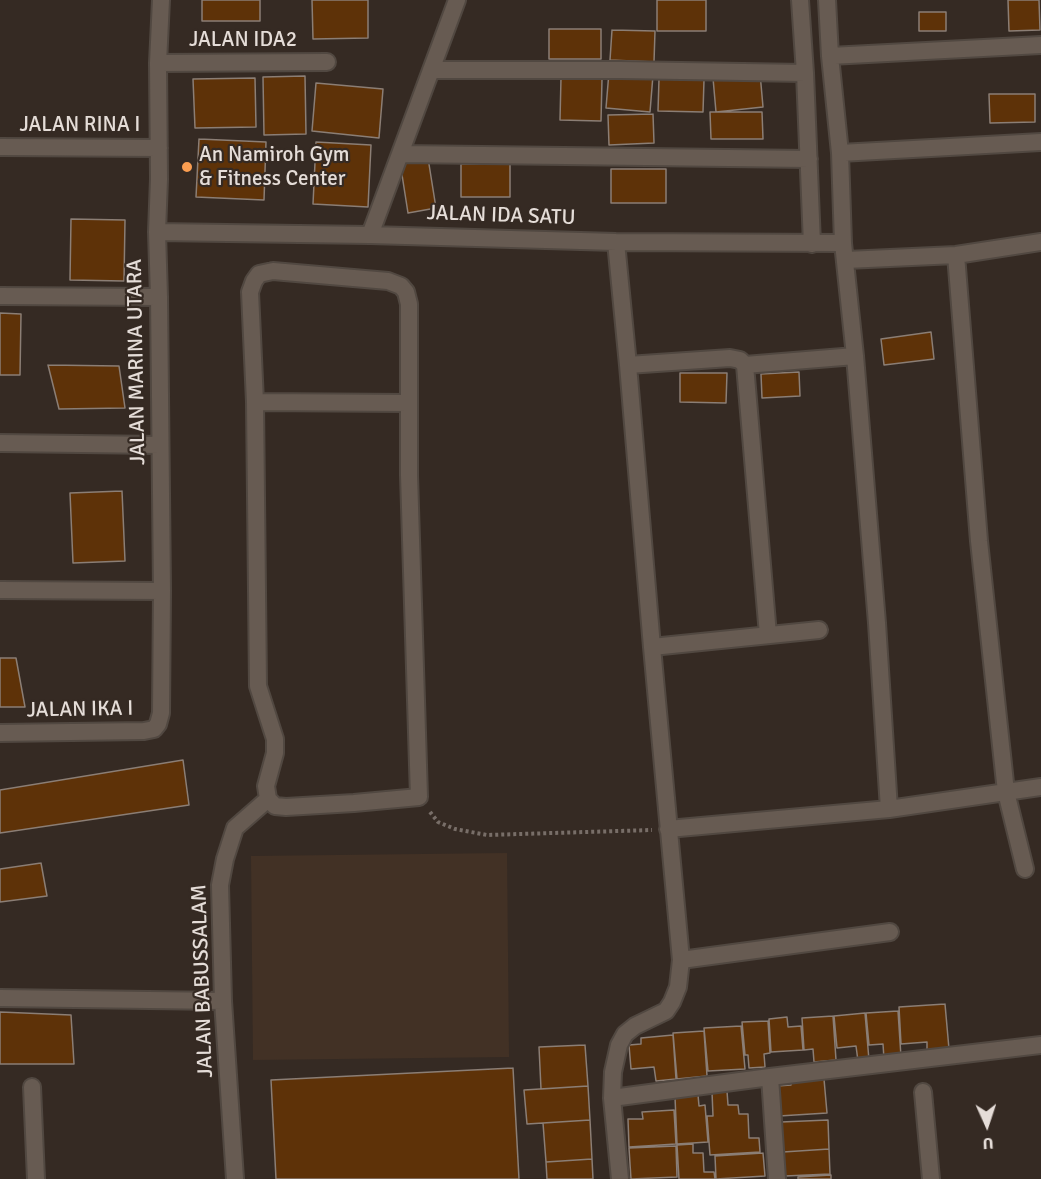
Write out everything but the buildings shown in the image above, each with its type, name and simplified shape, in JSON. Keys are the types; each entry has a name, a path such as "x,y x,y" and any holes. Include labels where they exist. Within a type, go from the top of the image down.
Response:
{"street":[{"name":"JALAN MARINA UTARA","path":"158,724 161,713 162,591 157,232 158,63 161,0"},
{"path":"370,235 457,0"},
{"path":"800,0 812,244"},
{"path":"827,0 840,153 845,252 877,623 889,809"},
{"path":"830,56 1041,45"},
{"name":"JALAN IDA2","path":"158,63 327,62"},
{"path":"431,70 805,73"},
{"path":"840,153 1041,142"},
{"name":"JALAN RINA I","path":"0,147 159,148"},
{"path":"401,154 809,159"},
{"name":"JALAN IDA SATU","path":"157,232 812,244 845,252 956,255 1041,242"},
{"path":"616,242 681,960 678,987 666,1011 635,1026 625,1034 618,1045 613,1072 612,1098 620,1179"},
{"path":"956,255 979,541 1006,792 1025,869"},
{"path":"273,271 388,281 401,286 406,292 409,304 409,403 409,475 419,797 354,803 275,806 268,799 266,786 275,753 275,739 258,686 255,402 250,292 259,274 273,271"},
{"path":"0,296 159,297"},
{"path":"745,365 855,356"},
{"path":"628,365 730,358 740,360 745,365 768,635"},
{"path":"255,402 409,403"},
{"path":"0,443 160,445"},
{"path":"0,590 162,591"},
{"path":"652,647 819,630"},
{"name":"JALAN IKA I","path":"0,733 144,731 154,729 158,724"},
{"path":"668,829 889,809 1041,787"},
{"name":"JALAN BABUSSALAM","path":"235,1179 223,1001 220,885 225,859 236,828 268,799"},
{"path":"681,960 890,932"},
{"path":"0,998 223,1001"},
{"path":"612,1098 770,1077 1041,1046"},
{"path":"770,1077 777,1179"},
{"path":"32,1086 36,1179"},
{"path":"923,1092 931,1179"}],"path":[{"path":"419,797 438,822 455,829 487,835 668,829"}],"shaded area":[{"path":"507,853 509,1057 253,1060 251,856"}],"place":[{"name":"An Namiroh Gym & Fitness Center","path":"187,167"}]}
